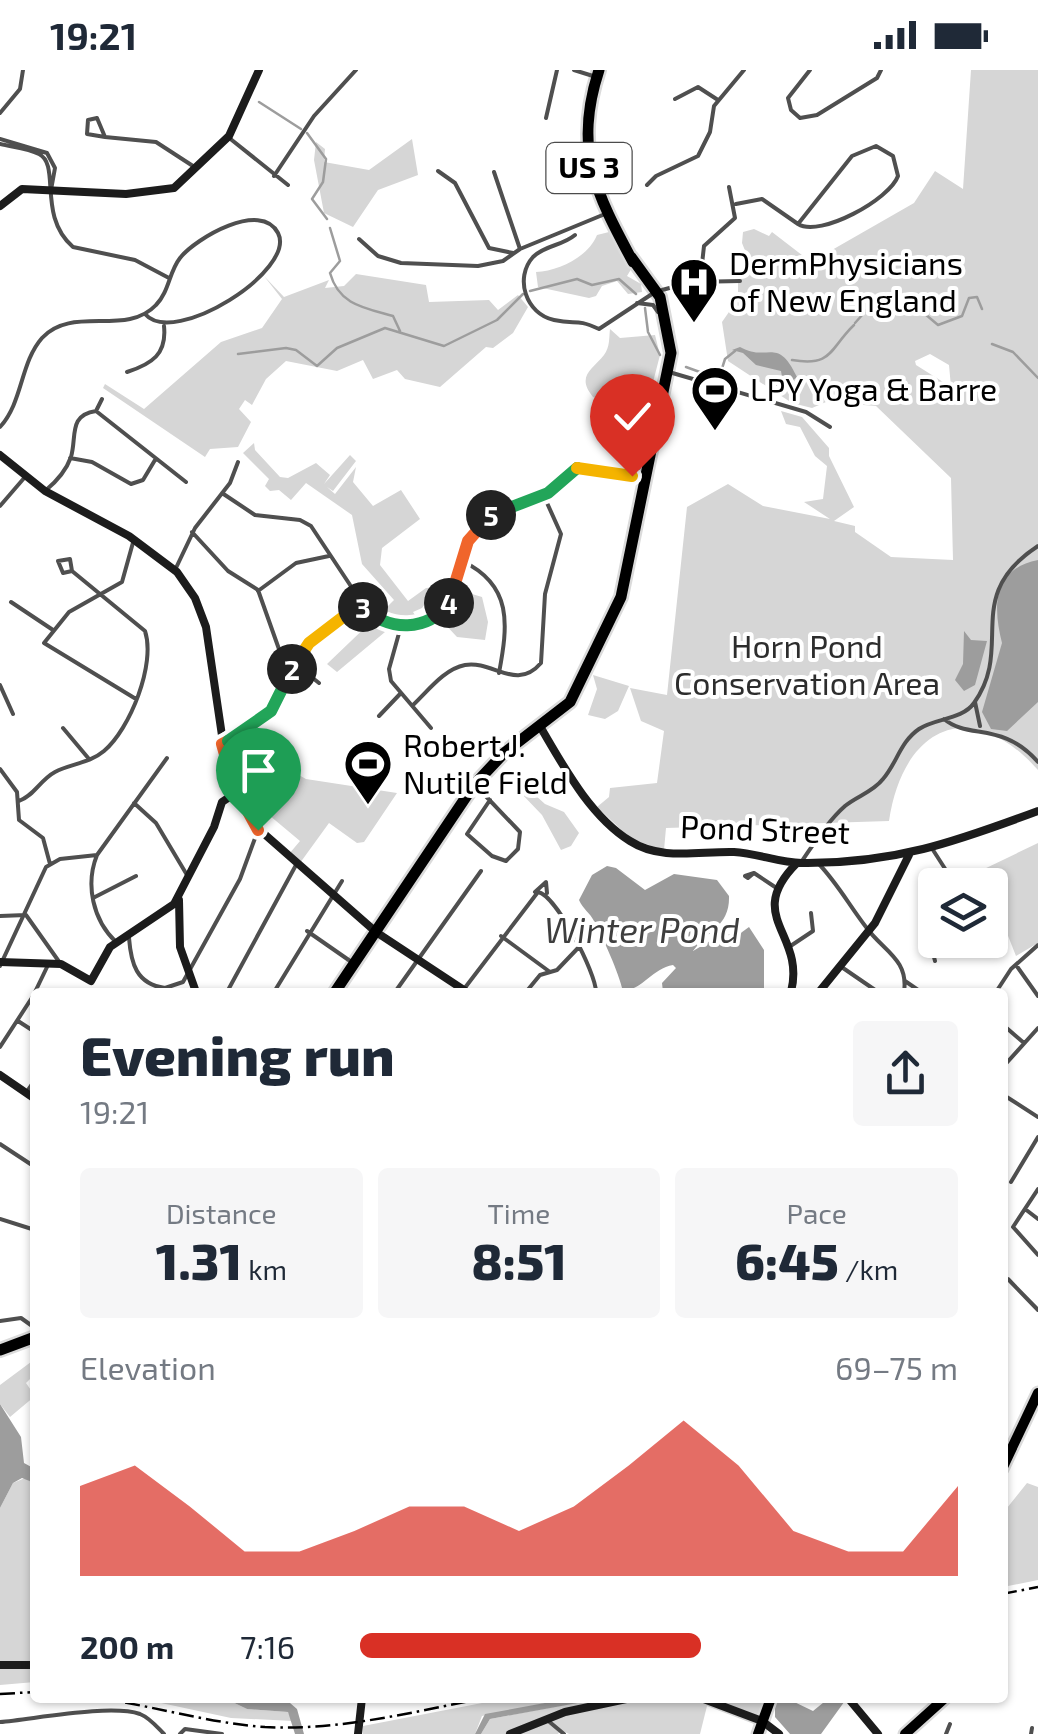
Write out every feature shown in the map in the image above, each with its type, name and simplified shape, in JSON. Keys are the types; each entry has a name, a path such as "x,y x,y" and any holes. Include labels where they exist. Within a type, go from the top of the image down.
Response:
{"highway":[{"name":"US 3","path":"338,988 474,785 499,758 540,728 574,695 611,613 636,516 665,360 661,318 605,214 592,179 588,152 598,74"},
{"name":"US 3","path":"630,257 670,336 669,372 656,411"},
{"name":"US 3","path":"636,516 633,478 644,462"},
{"path":"0,1350 30,1339"}],"main road":[{"path":"1008,1456 1038,1392"},
{"path":"758,1734 769,1703"},
{"path":"908,1734 940,1703"}],"street":[{"path":"0,113 20,89 23,70"},
{"path":"0,206 22,189 154,193 181,184 228,137 259,70"},
{"path":"274,176 314,116 356,70"},
{"path":"546,118 557,70"},
{"path":"574,70 598,74"},
{"path":"647,185 656,176 688,164 700,154 719,100 744,70"},
{"path":"810,70 794,85 788,100 792,113 802,118 824,112 877,78 881,70"},
{"path":"675,99 700,87 719,100"},
{"path":"105,138 97,118 88,120 87,134 105,138 156,142 197,169"},
{"path":"228,137 288,186"},
{"path":"0,141 44,156 49,163 54,225 73,247 135,260 169,278"},
{"path":"736,204 764,200 798,224 822,229 887,193 898,176 892,156 879,147 860,150 798,224"},
{"path":"438,171 455,182 489,248 514,253"},
{"path":"494,172 496,188 510,209 520,249"},
{"path":"700,282 704,246 732,223 736,204 729,187"},
{"path":"358,239 379,257 402,264 478,266 504,261 520,249 605,214"},
{"path":"0,427 16,400 36,347 47,334 70,323 130,320 145,314 159,303 169,278 187,251 242,221 264,220 278,234 281,248 276,261 237,295 209,311 164,326"},
{"path":"575,235 544,248 528,264 524,288 535,309 555,320 584,320 598,330 648,298 700,282 740,281"},
{"path":"145,314 164,326"},
{"path":"127,372 150,364 160,354 164,326"},
{"path":"669,372 806,412 830,427"},
{"path":"96,411 102,399"},
{"path":"45,491 70,458 75,424 85,413 96,411 106,415 155,460 186,482"},
{"path":"0,455 45,491 134,539 175,570 195,598 206,627 222,744 237,792 258,830 376,932 460,988"},
{"path":"70,458 92,462 131,484 144,480 155,460"},
{"path":"175,570 192,532 222,493 238,462"},
{"path":"222,493 255,515 306,523 360,604 377,618 401,626 428,622 442,613 453,597 468,541 492,513 544,494 579,467 633,478"},
{"path":"0,506 25,477"},
{"path":"414,706 445,675 462,666 514,677 531,672 544,655 545,594 560,534 544,494"},
{"path":"192,532 228,571 258,590 277,648 319,684"},
{"path":"134,539 127,574 104,596 69,612 44,643 136,700"},
{"path":"791,988 793,965 774,906 775,887 846,806 881,782 907,739 924,726 965,711 974,702 990,662 996,592 1011,567 1038,546"},
{"path":"258,590 296,564 331,556"},
{"path":"462,561 490,579 504,604 508,630 499,673"},
{"path":"19,801 54,772 105,750 124,729 136,700 148,638 142,626 72,571"},
{"path":"12,602 54,630"},
{"path":"222,744 271,711 295,662 318,634 360,604"},
{"path":"401,626 389,669 400,694 431,728"},
{"path":"0,686 14,714"},
{"path":"379,716 400,694"},
{"path":"974,702 976,719 983,729"},
{"path":"944,718 954,725 983,729 1019,742 1038,762"},
{"path":"63,728 89,759"},
{"name":"Pond Street","path":"540,728 588,800 634,843 667,853 747,853 799,862 909,854 933,850 1038,811"},
{"path":"116,942 97,917 93,898 96,855 167,758"},
{"path":"0,769 13,784 19,801 19,820 43,838 50,864"},
{"path":"474,785 490,800 521,835 516,852 506,862 492,856 467,834 490,800"},
{"path":"87,988 116,942 162,914 180,895 222,802 237,792"},
{"path":"134,803 156,823 189,878"},
{"path":"130,933 132,964 143,980 164,988 188,976 240,879 258,830"},
{"path":"933,850 945,868"},
{"path":"824,988 868,932 909,854"},
{"path":"61,964 1,963 26,915 32,890 50,864 96,855"},
{"path":"817,862 848,896 868,932 894,954 904,988"},
{"path":"229,988 296,865"},
{"path":"398,988 481,871"},
{"path":"754,873 775,887"},
{"path":"93,898 136,876"},
{"path":"276,988 307,931 342,881"},
{"path":"466,988 538,885 546,882 545,893 593,974 595,988"},
{"path":"535,893 545,893"},
{"path":"180,895 178,930 194,988"},
{"path":"788,948 813,931 811,913"},
{"path":"0,916 26,915"},
{"path":"26,915 61,964 91,981"},
{"path":"307,931 355,964"},
{"path":"501,936 550,972"},
{"path":"999,988 1038,945"},
{"path":"529,988 540,975 550,972 578,948"},
{"path":"37,988 48,965"},
{"path":"1016,965 1038,996"},
{"path":"843,968 872,988"},
{"path":"904,981 915,988"},
{"path":"0,1047 30,1001"},
{"path":"18,1021 30,1029"},
{"path":"1008,1060 1038,1028"},
{"path":"1008,1029 1024,1043"},
{"path":"0,1075 30,1097"},
{"path":"26,1094 30,1088"},
{"path":"1008,1098 1038,1117"},
{"path":"1011,1182 1038,1137"},
{"path":"0,1144 30,1163"},
{"path":"1038,1189 1013,1227 1038,1255"},
{"path":"1025,1210 1038,1218"},
{"path":"0,1220 30,1229"},
{"path":"1008,1279 1038,1310"},
{"path":"0,1320 21,1318 30,1324"},
{"path":"0,1666 30,1665"},
{"path":"358,1734 361,1703"},
{"path":"513,1733 546,1718 610,1703"},
{"path":"732,1703 779,1734"},
{"path":"852,1703 878,1734"},
{"path":"0,1722 84,1711 132,1712 147,1717 164,1734"},
{"path":"546,1718 564,1734"},
{"path":"946,1734 950,1724"},
{"path":"180,1734 188,1729 222,1734"}],"green space":[{"name":"Horn Pond Conservation Area","path":"971,70 1038,70 1038,770 1013,747 988,733 965,728 943,732 924,744 909,763 897,789 889,821 666,828 664,850 631,839 597,807 609,797 610,788 657,783 664,731 641,721 630,688 667,695 687,507 728,484 763,506 830,519 804,502 823,499 827,466 815,456 800,427 786,424 781,411 802,417 829,448 829,456 854,507 834,521 855,526 855,532 891,557 953,560 951,478 876,406 826,402 812,408 792,403 728,361 722,322 738,299 738,279 752,268 742,243 743,232 754,229 769,236 772,232 811,262 914,203 935,171 963,189","holes":["930,354 949,365 951,387 915,361"]},
{"path":"412,139 418,175 378,190 353,227 324,213 314,160 316,142 325,149 324,162 369,170"},
{"path":"609,232 633,266 627,276 641,284 642,292 628,294 617,281 602,286 596,296 589,298 538,287 536,272 572,261 587,250 597,235"},
{"path":"356,274 426,285 429,302 489,300 498,310 518,295 528,307 513,333 493,348 486,347 440,387 405,379 397,370 373,379 363,360 337,371 286,361 266,379 252,405 245,400 239,409 251,422 238,447 210,449 205,457 103,388 105,384 144,409 221,342 262,328 282,299 264,276 284,297 329,280 325,288 344,286"},
{"path":"610,329 620,338 655,335 660,355 651,390 613,405 593,397 586,384 588,374 607,349"},
{"path":"254,443 255,450 280,477 288,478 316,463 330,475 324,484 350,455 356,461 333,491 327,487 335,494 356,467 353,482 373,506 401,490 420,519 382,548 380,565 408,601 426,588 437,587 422,608 413,612 420,623 393,623 378,616 394,600 362,564 352,515 306,483 291,500 279,490 270,491 265,486 269,479 243,453"},
{"path":"462,591 482,597 488,622 485,640 457,637 442,621"},
{"path":"374,619 391,627 337,672 327,664"},
{"path":"593,675 629,686 618,711 605,719 588,715 597,689"},
{"path":"259,753 306,779 397,793 364,842 357,843 329,823 300,863 289,854 300,841 244,794"},
{"path":"518,786 525,786 545,804 564,812 579,833 571,846 561,850 542,815 519,791"},
{"path":"1038,843 1038,943 1016,956 1008,936 1008,868 986,868"},
{"path":"30,1363 30,1379 26,1383 30,1400 10,1417 0,1404 0,1385"},
{"path":"25,1478 30,1481 30,1682 0,1685 0,1508 13,1483"},
{"path":"1027,1483 1038,1487 1038,1580 1008,1586 1008,1507"},
{"path":"161,1703 234,1703 247,1709 288,1712 293,1721 231,1718"},
{"path":"482,1703 547,1703 482,1716 475,1734 363,1734 363,1726"},
{"path":"575,1703 763,1703 754,1724 707,1706 700,1734 569,1734 561,1730 558,1734 481,1734 490,1719"}],"water":[{"path":"740,347 778,353 797,377 773,398 769,392 782,377 781,371 756,365 743,353 732,350"},
{"path":"1038,560 1038,702 1007,731 991,729 982,712 1002,643 997,617 999,592 1012,572"},
{"path":"964,631 971,640 987,641 975,685 964,691 955,680 963,664"},
{"name":"Winter Pond","path":"607,866 616,868 645,890 674,874 717,880 729,896 726,914 693,951 722,934 738,935 749,927 764,950 764,988 663,988 662,983 676,968 673,965 634,988 622,988 602,937 579,900 592,875"},
{"path":"0,1404 21,1437 30,1481 22,1478 13,1483 0,1508"},
{"path":"234,1703 290,1703 297,1709 304,1734 295,1734 288,1712 247,1709"},
{"path":"545,1703 578,1703 490,1719 481,1734 475,1734 485,1714"},
{"path":"772,1703 796,1703 813,1711 823,1703 843,1703 821,1734 790,1734 775,1717"}],"waterway":[{"path":"259,102 301,129"},
{"path":"307,133 326,159 323,182 312,199 327,219"},
{"path":"330,228 340,261 330,273 334,284 346,299 393,316 400,331"},
{"path":"530,291 577,279 592,285 619,279 636,294"},
{"path":"238,354 286,348 296,350 317,366 337,348 385,328 444,346 497,320 523,294"},
{"path":"906,311 925,314 938,325 962,316 969,298 977,297 982,309"},
{"path":"855,323 872,304 881,304"},
{"path":"645,308 648,332 660,355"},
{"path":"792,360 823,358 854,325"},
{"path":"992,344 1013,352 1038,378"},
{"path":"714,377 719,378 725,359 735,351"},
{"path":"686,367 708,375"}],"railway":[{"path":"1008,1593 1038,1587"},
{"path":"0,1694 30,1692"},
{"path":"124,1703 265,1727 320,1726 459,1703"}],"place":[{"name":"DermPhysicians of New England","path":"694,324"},
{"name":"LPY Yoga & Barre","path":"715,432"},
{"name":"Robert J. Nutile Field","path":"368,806"}],"route":[{"path":"258,830 234,786 222,744 247,731 271,711 302,650 318,634 360,604 391,624 428,622 442,613 453,597 468,541 492,513 548,493 579,467 632,476"}]}
